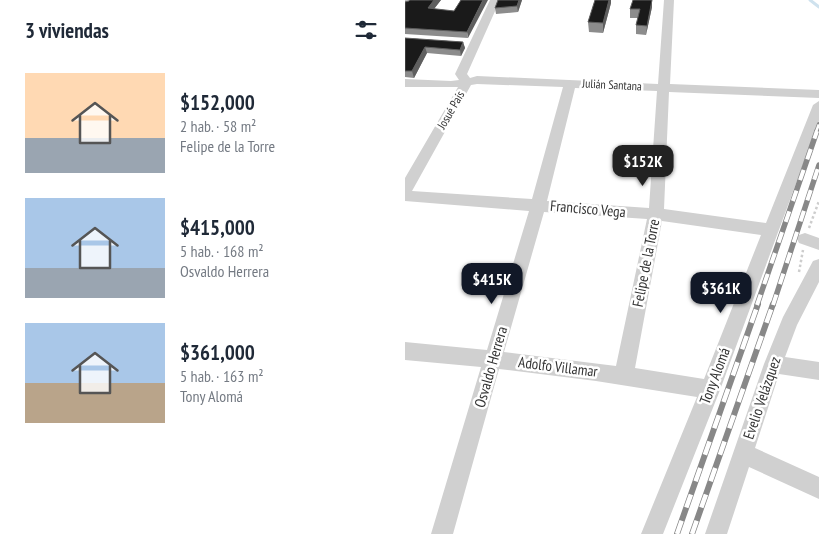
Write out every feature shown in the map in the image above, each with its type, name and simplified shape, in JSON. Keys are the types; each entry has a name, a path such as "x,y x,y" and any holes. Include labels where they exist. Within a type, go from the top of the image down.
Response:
{"street":[{"name":"Josué País","path":"405,191 467,82 461,74 470,43 495,0"},
{"name":"Felipe de la Torre","path":"624,375 656,214 669,0"},
{"name":"Julián Santana","path":"405,83 451,85 477,80 819,94"},
{"name":"Osvaldo Herrera","path":"442,534 538,205 570,83"},
{"name":"Tony Alomá","path":"653,534 711,390 770,230 819,105"},
{"name":"Francisco Vega","path":"405,196 656,214 770,230"},
{"name":"Evelio Velázquez","path":"716,534 773,364 789,323 819,266"},
{"name":"Adolfo Villamar","path":"405,351 494,359 624,375 711,390"},
{"path":"773,364 819,371"},
{"path":"743,452 819,488"}],"path":[{"path":"798,276 812,242 819,201"}],"building":[{"path":"410,0 434,0 428,8 454,11 461,0 483,0 467,32 405,28 405,2"},
{"path":"498,0 519,0 517,6 495,8"},
{"path":"595,0 609,0 603,23 588,22"},
{"path":"633,0 652,0 647,26 636,25 640,9 630,9"},
{"path":"405,38 463,42 460,50 425,47 412,71 405,71"}],"waterway":[{"path":"810,0 819,7"}],"railway":[{"path":"816,132 819,124"},
{"path":"757,305 817,131"},
{"path":"773,305 819,165"},
{"path":"677,534 758,304"},
{"path":"692,534 773,304"}]}
